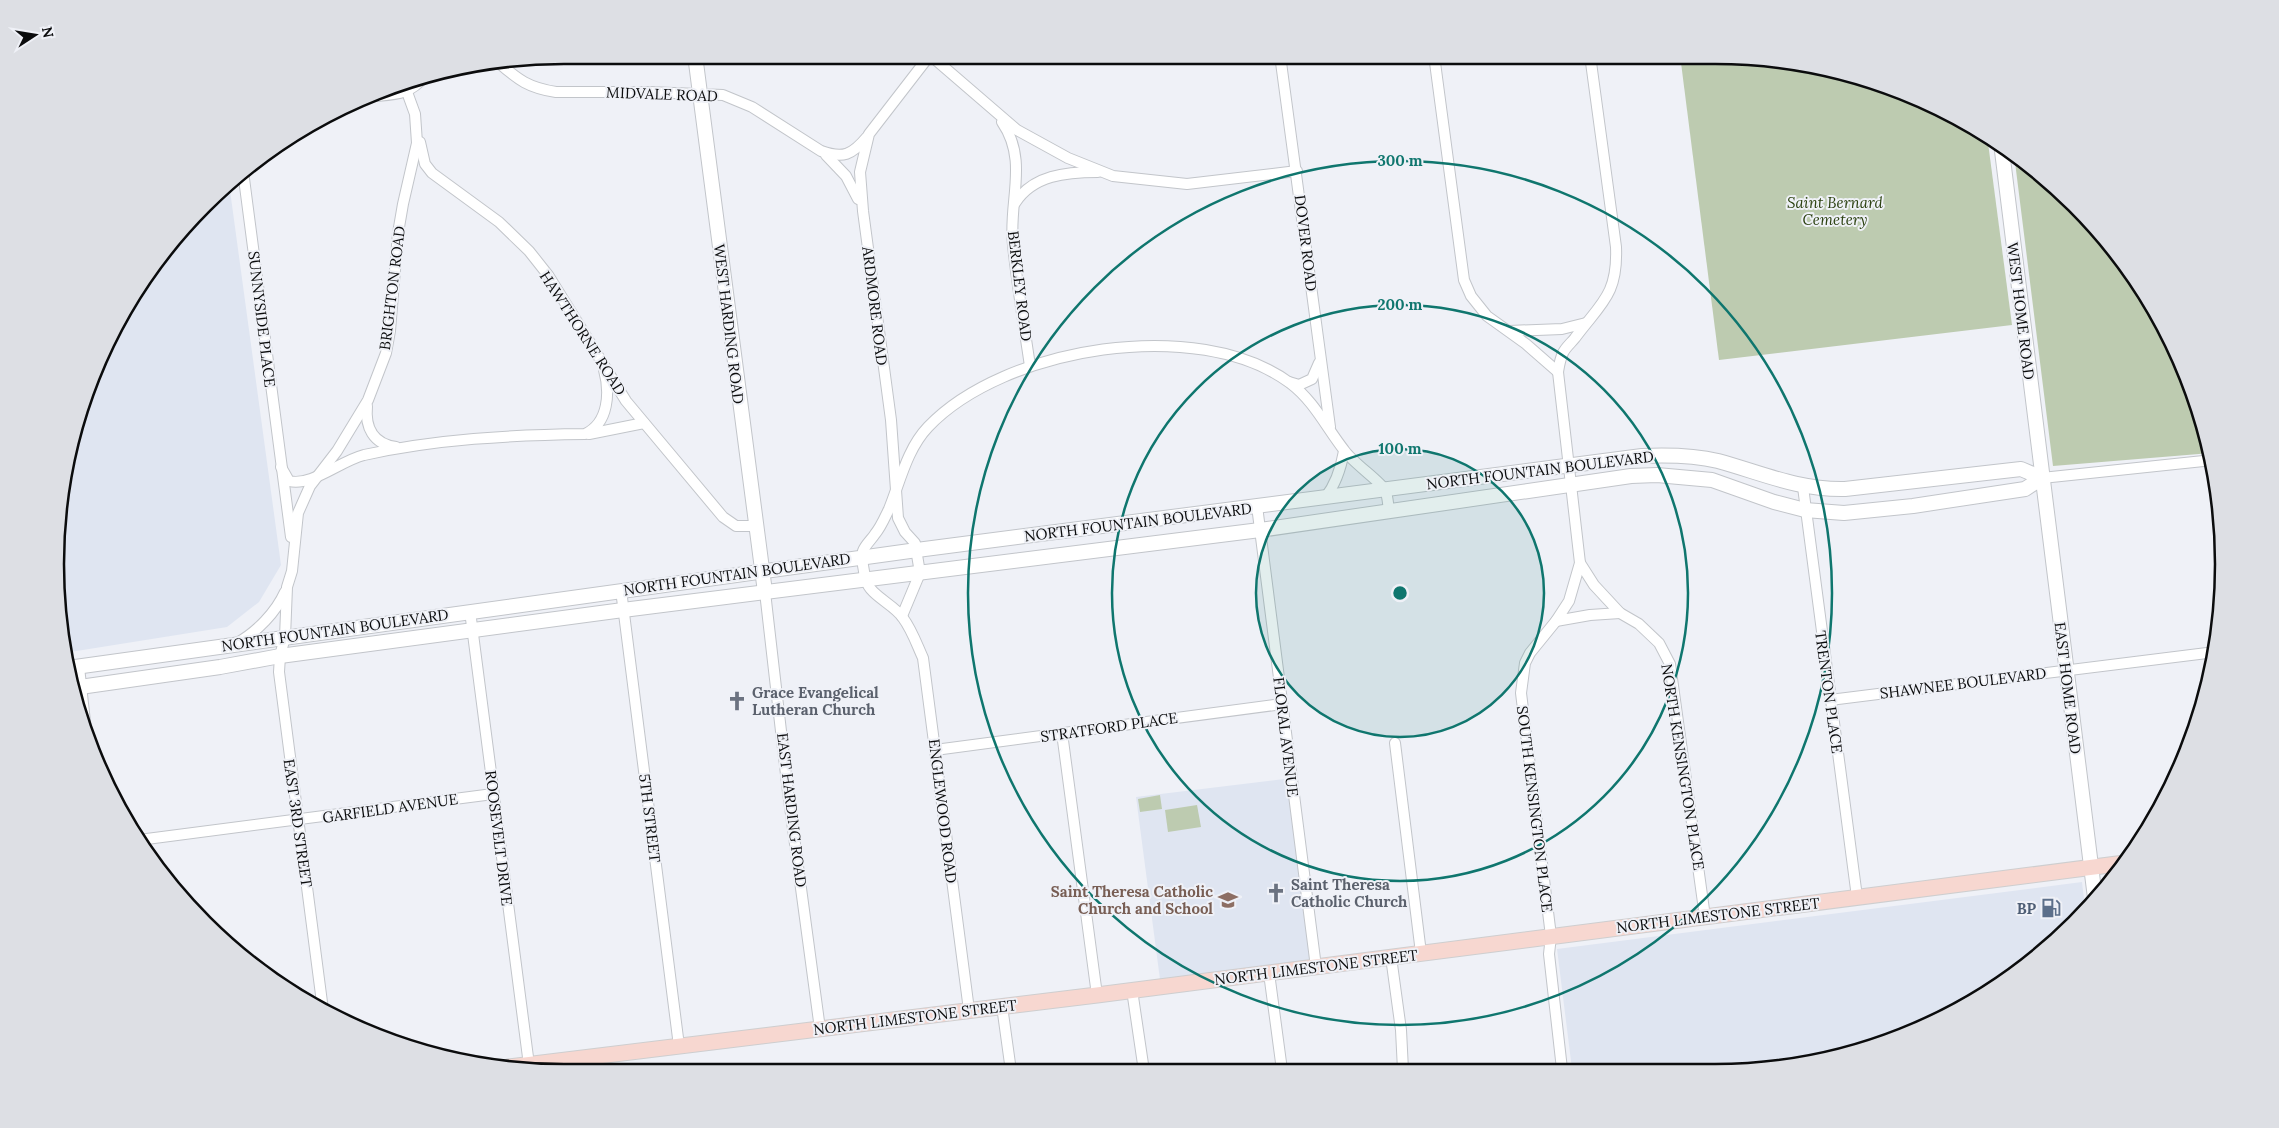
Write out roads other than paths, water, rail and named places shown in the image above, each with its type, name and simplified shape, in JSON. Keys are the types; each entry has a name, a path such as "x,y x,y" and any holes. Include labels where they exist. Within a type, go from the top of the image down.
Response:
{"main road":[{"name":"NORTH LIMESTONE STREET","path":"542,1063 1097,995 2115,864"}],"street":[{"name":"WEST HARDING ROAD","path":"696,64 765,592"},
{"name":"ARDMORE ROAD","path":"920,572 915,543 904,532 898,518 891,420 863,211 860,172 869,134 923,64"},
{"path":"940,64 996,114 1040,144 1104,172 1133,179 1187,184 1297,171"},
{"name":"DOVER ROAD","path":"1281,64 1330,431"},
{"path":"1435,64 1464,280 1478,307 1496,324 1509,331 1558,372"},
{"path":"1580,563 1558,372 1563,352 1586,323 1598,312 1608,297 1616,263 1591,64"},
{"name":"MIDVALE ROAD","path":"504,68 518,80 542,90 556,92 700,93 734,98 752,107 821,151 833,161 846,176 863,211"},
{"path":"394,94 408,92 416,86"},
{"name":"BRIGHTON ROAD","path":"285,637 288,587 292,570 292,553 298,513 303,499 318,475 337,451 368,400 386,353 390,331 398,233 417,144 418,131 407,89"},
{"name":"BERKLEY ROAD","path":"996,114 1007,130 1016,154 1017,186 1011,226 1030,366"},
{"name":"HAWTHORNE ROAD","path":"418,131 425,164 432,173 499,222 529,252 548,275 626,401 722,517 736,526 756,526"},
{"name":"MIDVALE ROAD","path":"821,151 834,155 848,154 855,150 869,134"},
{"name":"WEST HOME ROAD","path":"2002,155 2042,478"},
{"path":"1013,206 1020,195 1038,181 1068,174 1104,172"},
{"name":"SUNNYSIDE PLACE","path":"243,180 292,553"},
{"path":"1509,331 1562,329 1586,323"},
{"path":"866,581 863,550 880,526 905,464 916,444 932,424 959,401 977,390 1030,366 1085,352 1140,347 1175,348 1227,356 1252,363 1288,382 1306,398 1344,451 1385,490 1389,511"},
{"path":"585,434 597,427 606,403 608,384 601,360"},
{"path":"1288,382 1299,384 1312,379 1315,376 1320,360"},
{"path":"368,400 366,417 370,431 383,444 402,447"},
{"path":"281,467 286,477 296,483 309,481 318,475 361,456 402,447 469,438 585,434 644,423"},
{"path":"1325,498 1332,488 1341,466 1344,451"},
{"name":"NORTH FOUNTAIN BOULEVARD","path":"74,667 863,557 1642,456 1693,456 1803,487 1824,490 1845,490 2022,469 2042,478"},
{"path":"2042,478 2205,461"},
{"name":"NORTH FOUNTAIN BOULEVARD","path":"79,687 220,668 280,656 623,610 866,581 920,572 1260,530 1631,476 1658,475 1712,480 1774,502 1805,510 1844,513 1913,506 2025,489 2042,478"},
{"name":"EAST HOME ROAD","path":"2042,478 2094,890"},
{"name":"TRENTON PLACE","path":"1803,487 1857,897"},
{"name":"FLORAL AVENUE","path":"1257,506 1316,967"},
{"name":"NORTH KENSINGTON PLACE","path":"1580,563 1594,585 1620,613 1639,624 1659,643 1670,664 1705,917"},
{"name":"SOUTH KENSINGTON PLACE","path":"1561,1064 1549,954 1551,936 1521,693 1524,663 1569,601 1580,563"},
{"path":"902,616 920,572"},
{"name":"ENGLEWOOD ROAD","path":"866,581 873,590 902,616 923,658 969,1010"},
{"path":"234,644 247,637 265,620 278,605 288,587"},
{"name":"5TH STREET","path":"621,590 679,1046"},
{"name":"EAST HARDING ROAD","path":"765,592 788,792 820,1029"},
{"name":"ROOSEVELT DRIVE","path":"470,611 529,1063"},
{"path":"1556,621 1590,615 1620,613"},
{"name":"EAST 3RD STREET","path":"285,637 280,656 279,672 322,1001"},
{"name":"SHAWNEE BOULEVARD","path":"1830,700 2207,653"},
{"name":"STRATFORD PLACE","path":"935,750 1282,704"},
{"path":"1062,733 1097,995"},
{"path":"1394,743 1421,953"},
{"name":"GARFIELD AVENUE","path":"146,839 493,794"},
{"path":"1391,957 1401,1030 1403,1064"},
{"path":"1269,973 1281,1064"},
{"path":"1132,990 1143,1064"},
{"path":"1002,1006 1010,1064"},
{"path":"593,1057 594,1064"}],"place":[{"name":"Grace Evangelical Lutheran Church","path":"737,701"},
{"name":"Saint Theresa Catholic Church","path":"1276,893"},
{"name":"Saint Theresa Catholic Church and School","path":"1228,900"},
{"name":"BP","path":"2051,908"}],"park label":[{"name":"Saint Bernard Cemetery","path":"1835,210"}]}
